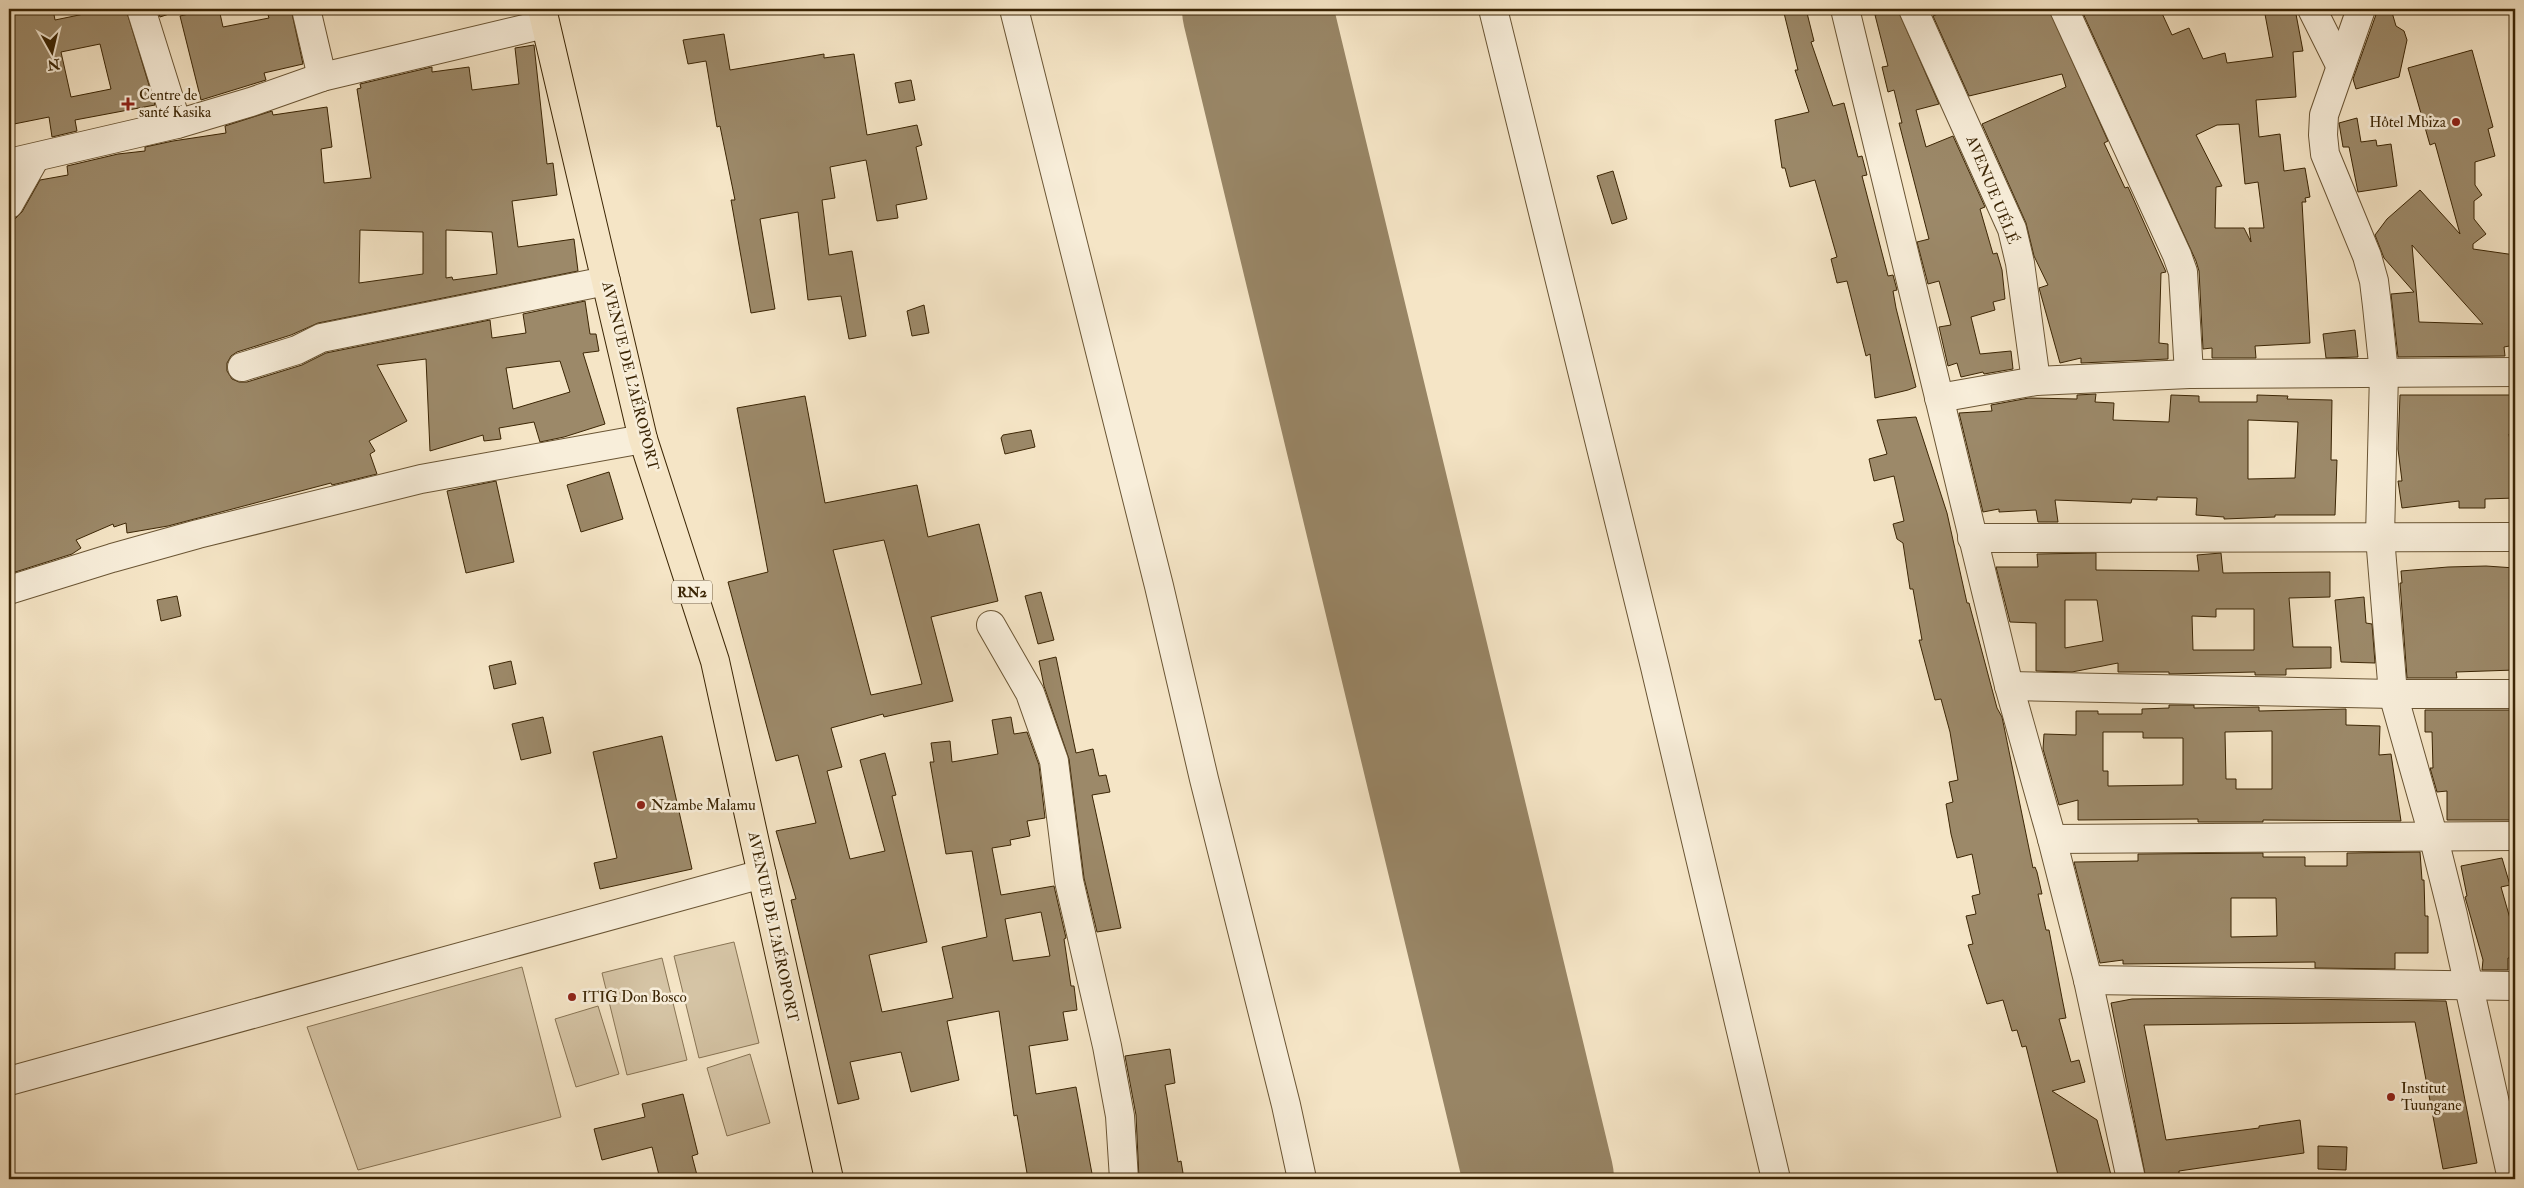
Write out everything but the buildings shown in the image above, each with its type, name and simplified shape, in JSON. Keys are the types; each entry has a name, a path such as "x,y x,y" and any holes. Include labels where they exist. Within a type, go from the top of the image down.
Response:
{"highway":[{"name":"AVENUE DE L'AÉROPORT","path":"544,16 642,439 715,661 829,1179"}],"street":[{"path":"142,9 177,124"},
{"path":"306,9 322,77"},
{"path":"1014,9 1159,586 1204,780 1286,1105 1302,1179"},
{"path":"1493,9 1655,667 1776,1179"},
{"path":"1845,9 2009,686 2052,839 2088,980 2131,1179"},
{"name":"AVENUE UÉLÉ","path":"1913,9 2012,229 2020,263 2036,381"},
{"path":"2064,9 2177,255 2183,272 2189,374"},
{"path":"2312,9 2340,65"},
{"path":"2361,9 2324,115 2325,154 2367,256 2374,282 2384,372 2380,537 2393,694 2433,835 2470,986 2512,1179"},
{"path":"9,163 177,124 251,102 322,77 544,16"},
{"path":"9,204 35,158"},
{"path":"242,367 297,350 321,338 606,281"},
{"path":"1939,398 2036,381 2189,374 2515,372"},
{"path":"9,590 198,534 422,479 642,439"},
{"path":"1972,538 2515,537"},
{"path":"991,625 1030,693 1054,761 1069,881 1107,1046 1120,1116 1124,1179"},
{"path":"2009,686 2393,694 2515,694"},
{"path":"2052,839 2433,835 2515,836"},
{"path":"9,1081 762,874"},
{"path":"2088,980 2515,986"}],"shaded area":[{"path":"734,942 759,1043 699,1058 674,956"},
{"path":"662,958 687,1060 627,1075 602,973"},
{"path":"522,967 561,1117 358,1170 307,1027"},
{"path":"598,1006 619,1074 576,1087 555,1019"},
{"path":"750,1054 770,1123 727,1136 707,1068"}],"runway":[{"path":"1257,9 1539,1179"}],"place":[{"name":"Centre de santé Kasika","path":"128,104"},
{"name":"Hôtel Mbiza","path":"2456,122"},
{"name":"Nzambe Malamu","path":"641,805"},
{"name":"ITIG Don Bosco","path":"572,997"},
{"name":"Institut Tuungane","path":"2391,1097"}]}
